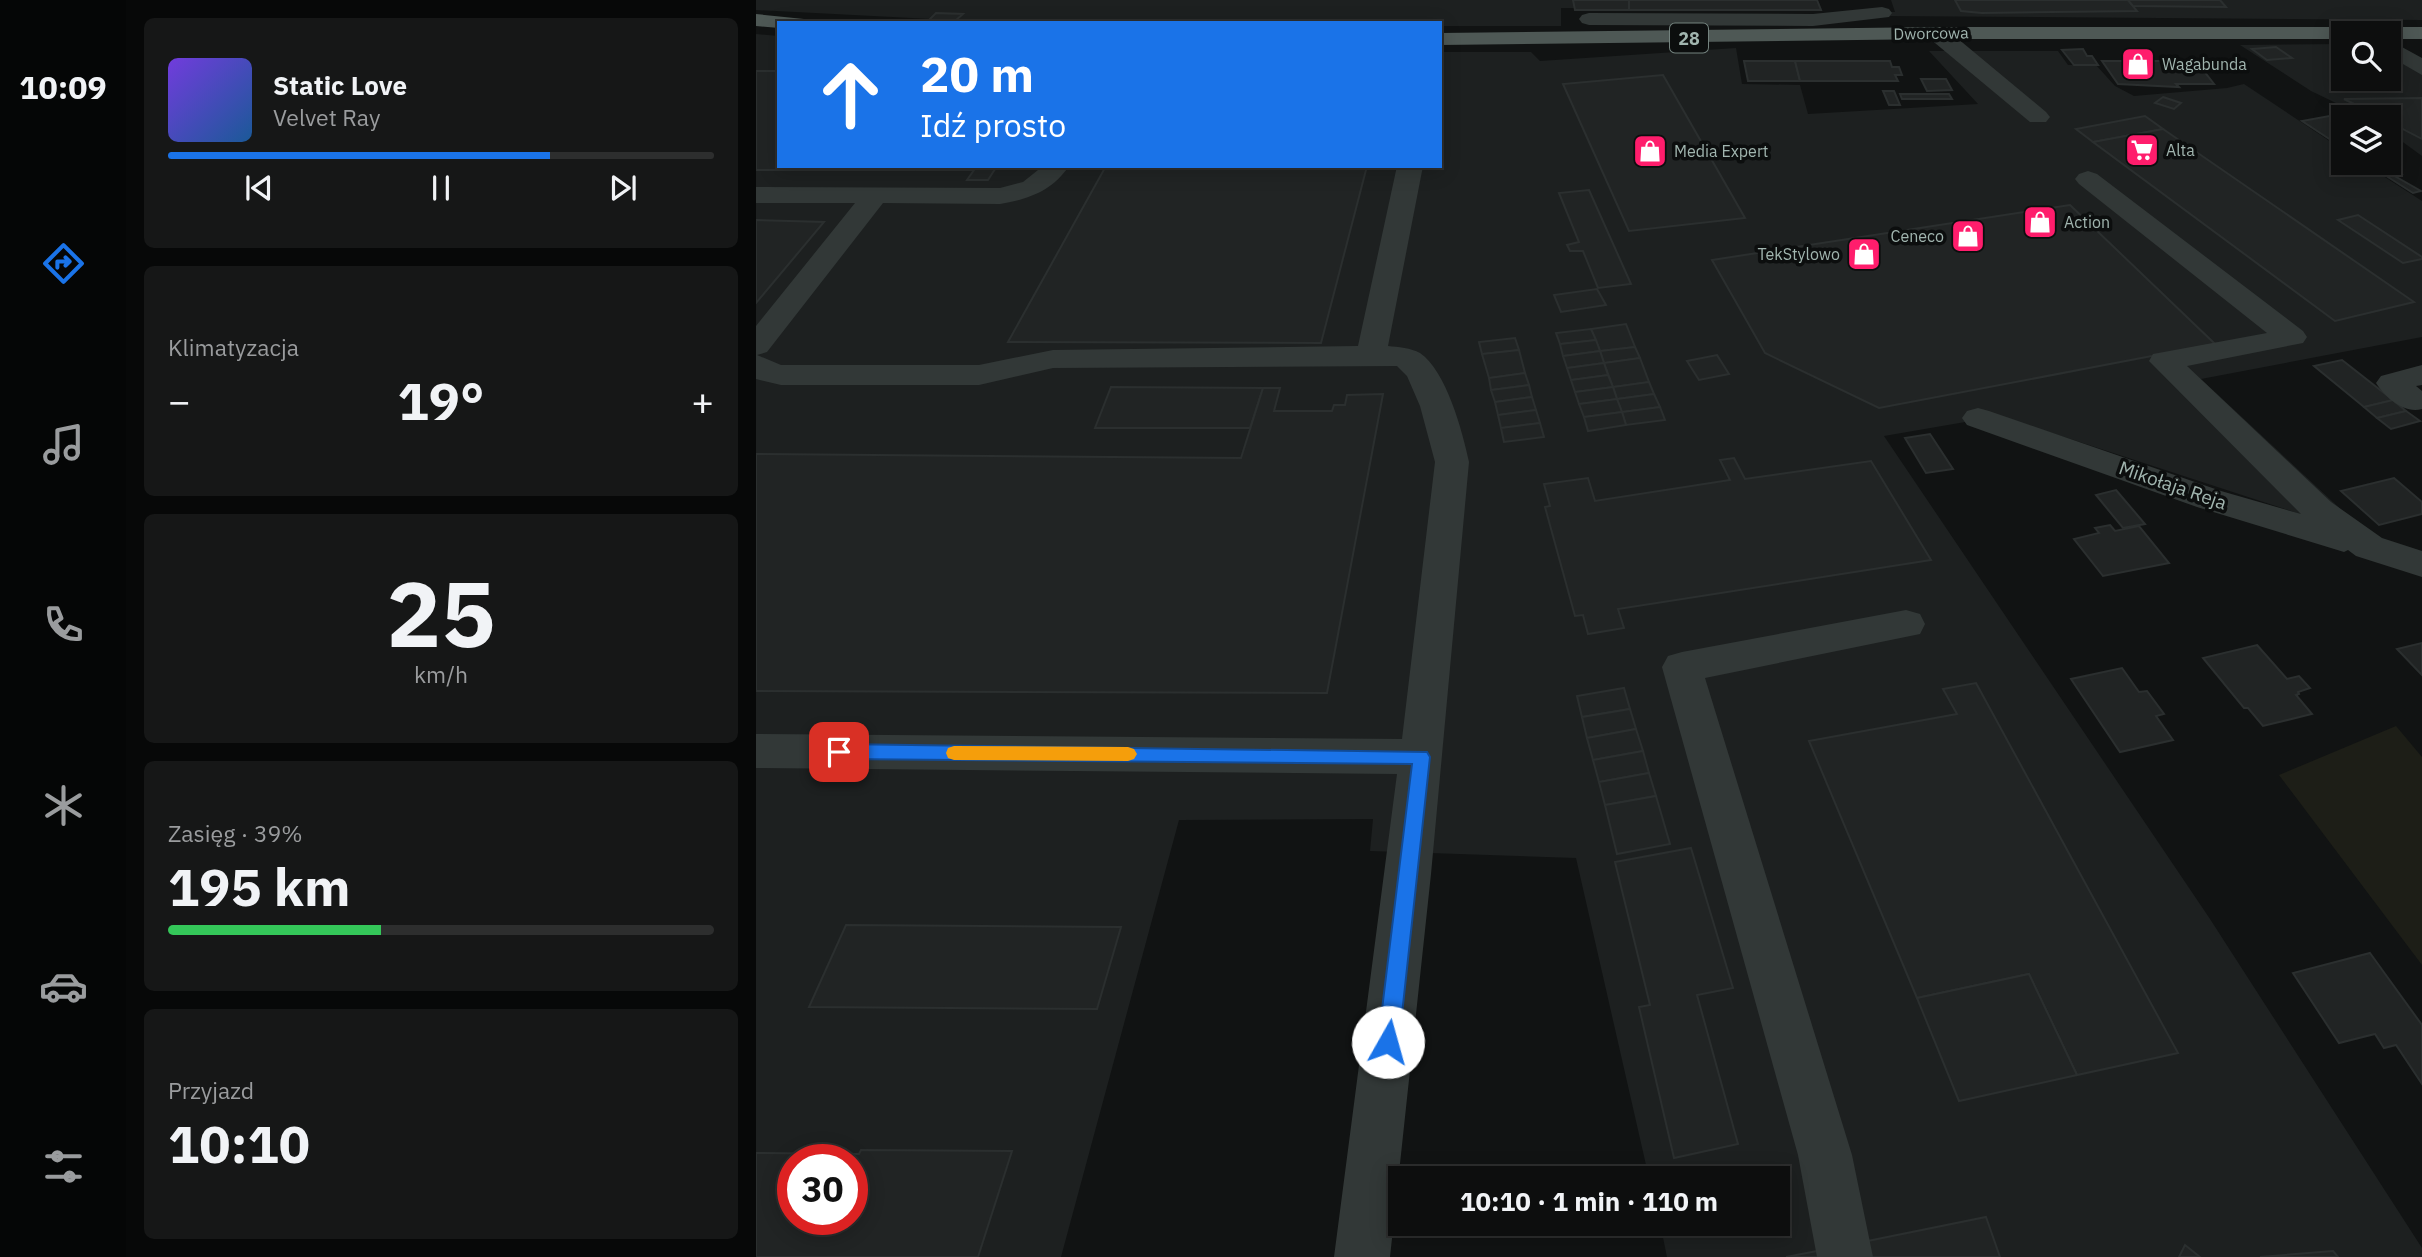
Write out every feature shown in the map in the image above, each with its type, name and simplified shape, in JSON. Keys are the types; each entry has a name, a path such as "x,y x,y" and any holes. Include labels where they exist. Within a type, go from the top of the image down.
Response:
{"main road":[{"path":"756,20 777,22"},
{"name":"Dworcowa","path":"1442,39 1937,33 2331,33"},
{"name":"Dworcowa","path":"2401,33 2422,33"}],"street":[{"path":"1589,19 1813,20 1882,13"},
{"path":"1689,38 1712,30 1709,20"},
{"path":"1937,33 2038,117"},
{"path":"2401,55 2422,68"},
{"path":"756,195 1011,195 1039,186 1055,168"},
{"path":"1371,355 1410,168"},
{"name":"Mikołaja Reja","path":"2088,179 2292,337 2164,361 2319,511 2369,547"},
{"path":"756,346 874,197"},
{"path":"756,364 767,372 780,375 979,375 1053,359 1371,355 1407,359 1418,368 1450,443 1452,462 1411,852 1362,1257"},
{"name":"Mikołaja Reja","path":"1978,418 2209,499 2422,564"},
{"path":"1846,1257 1825,1155 1682,667 1906,624"},
{"path":"756,751 1421,757"}],"shaded area":[{"path":"756,0 1573,0 1575,8 1561,8 1561,26 1442,26 1442,21 969,21 756,10"},
{"path":"1891,0 2422,0 2422,20 1883,16 1881,12 1895,12"},
{"path":"756,34 777,36 777,168 1442,168 1442,52 1531,52 1540,61 1736,48 1742,84 1800,85 1808,114 1978,104 1929,51 2058,51 2068,65 2096,65 2115,86 2134,96 2227,88 2244,84 2331,142 2331,175 2382,175 2422,201 2422,337 2201,379 2377,543 2291,511 2000,416 1884,436 2210,919 2422,1248 2422,1257 1667,1257 1663,1236 1790,1236 1790,1166 1646,1166 1576,858 1370,851 1373,819 1179,820 1061,1257 756,1257"},
{"path":"2331,44 2331,91 2401,91 2401,47 2422,61 2422,156 2401,141 2401,105 2340,105 2311,91 2240,45"},
{"path":"2396,726 2422,757 2422,965 2279,775"}],"building":[{"path":"1573,0 1629,0 1629,10 1575,10"},
{"path":"1629,0 1817,0 1821,10 1629,10"},
{"path":"1955,0 2128,0 2137,11 1982,13 1961,11"},
{"path":"2128,0 2220,0 2226,7 2133,6"},
{"path":"936,13 963,14 955,21 929,20"},
{"path":"2276,47 2292,58 2267,60 2252,49"},
{"path":"2083,49 2098,65 2074,65 2062,50"},
{"path":"1744,61 1795,61 1800,81 1748,81"},
{"path":"1795,61 1890,61 1892,67 1899,67 1902,75 1895,75 1898,81 1800,81"},
{"path":"2102,61 2196,61 2214,84 2176,84 2179,87 2118,84"},
{"path":"756,71 777,71 777,168 918,168 916,170 756,170"},
{"name":"Media Expert","path":"1663,75 1745,218 1629,231 1563,84"},
{"path":"1921,79 1946,79 1952,90 1927,91"},
{"path":"1883,91 1894,91 1900,105 1889,105"},
{"path":"1900,94 1949,94 1952,99 1902,99"},
{"path":"2163,97 2181,103 2174,109 2155,103"},
{"path":"2422,98 2422,139 2401,128 2401,105 2356,105 2344,99"},
{"path":"2145,116 2163,129 2093,142 2076,129"},
{"path":"2331,116 2331,140 2302,121"},
{"path":"2163,129 2414,302 2335,321 2093,142"},
{"path":"996,168 988,180 967,180 974,170 917,170"},
{"path":"1105,168 1366,168 1321,343 1008,342"},
{"path":"2385,175 2393,175 2421,191 2413,193"},
{"path":"1589,190 1631,284 1598,288 1583,251 1570,251 1567,245 1579,242 1559,193"},
{"path":"2070,205 2215,344 1879,408 1765,353 1712,260"},
{"path":"2358,215 2422,259 2403,263 2338,220"},
{"path":"756,220 824,222 756,303"},
{"path":"1597,289 1606,305 1561,312 1554,295"},
{"path":"1626,324 1635,347 1600,351 1591,329"},
{"path":"1591,329 1596,340 1560,344 1556,333"},
{"path":"1515,338 1519,350 1482,354 1479,342"},
{"path":"1596,340 1600,351 1563,356 1560,344"},
{"path":"1635,347 1640,358 1604,363 1600,351"},
{"path":"1519,350 1525,373 1489,378 1482,354"},
{"path":"1600,351 1604,363 1567,368 1563,356"},
{"path":"1717,355 1729,374 1699,380 1687,361"},
{"path":"1640,358 1649,382 1613,387 1604,363"},
{"path":"2342,360 2393,400 2364,407 2314,366"},
{"path":"1604,363 1608,375 1571,380 1567,368"},
{"path":"1525,373 1529,385 1491,390 1489,378"},
{"path":"1608,375 1613,387 1575,392 1571,380"},
{"path":"1649,382 1654,394 1617,399 1613,387"},
{"path":"1529,385 1532,397 1495,402 1491,390"},
{"path":"1111,387 1263,388 1250,428 1095,428"},
{"path":"1613,387 1617,399 1579,404 1575,392"},
{"path":"1263,388 1280,388 1274,411 1332,411 1334,405 1345,405 1347,395 1383,394 1327,693 756,691 756,454 1241,458"},
{"path":"1654,394 1660,407 1622,412 1617,399"},
{"path":"1532,397 1536,410 1498,415 1495,402"},
{"path":"1617,399 1622,412 1584,417 1579,404"},
{"path":"2393,400 2406,411 2377,418 2364,407"},
{"path":"1660,407 1665,420 1626,425 1622,412"},
{"path":"1536,410 1540,423 1501,428 1498,415"},
{"path":"2406,411 2420,421 2391,429 2377,418"},
{"path":"1622,412 1626,425 1588,431 1584,417"},
{"path":"1540,423 1544,437 1504,442 1501,428"},
{"path":"1930,434 1953,469 1926,473 1905,438"},
{"path":"1734,458 1745,479 1871,461 1931,560 1618,609 1624,628 1588,634 1583,615 1575,616 1545,507 1550,506 1544,484 1588,478 1595,501 1730,480 1720,460"},
{"path":"2394,478 2422,502 2422,514 2379,525 2341,491"},
{"path":"2116,490 2145,524 2123,528 2096,495"},
{"path":"2110,525 2115,531 2139,526 2169,563 2103,576 2074,539 2099,533 2095,528"},
{"path":"2422,643 2422,675 2397,649"},
{"path":"2257,645 2287,679 2299,676 2310,688 2296,695 2312,714 2263,726 2248,708 2244,708 2203,658"},
{"path":"2122,668 2139,692 2147,691 2164,714 2156,716 2173,740 2120,752 2071,679"},
{"path":"1976,683 2178,1053 2077,1075 2029,974 1917,998 1809,741 1957,714 1943,689"},
{"path":"1624,688 1630,709 1582,717 1577,696"},
{"path":"1630,709 1636,729 1587,738 1582,717"},
{"path":"1636,729 1643,751 1593,760 1587,738"},
{"path":"1643,751 1649,773 1599,782 1593,760"},
{"path":"1649,773 1656,796 1605,805 1599,782"},
{"path":"1656,796 1670,844 1617,854 1605,805"},
{"path":"1691,848 1733,988 1697,995 1738,1144 1674,1158 1639,1007 1650,1005 1615,862"},
{"path":"846,925 1121,927 1097,1009 809,1007"},
{"path":"2370,953 2422,1025 2422,1084 2396,1045 2384,1048 2375,1034 2339,1043 2293,973"},
{"path":"2029,974 2077,1075 1959,1101 1917,998"},
{"path":"868,1150 1012,1151 978,1257 756,1257 756,1153 777,1153 777,1235 868,1235"},
{"path":"1986,1217 2000,1257 1786,1257 1843,1246"},
{"path":"2185,1245 2200,1257 2179,1257"},
{"path":"2333,1251 2338,1257 2260,1257"}],"slow traffic":[{"path":"954,753 1128,754"}],"place":[{"name":"Wagabunda","path":"2138,64"},
{"name":"Alta","path":"2142,150"},
{"name":"Media Expert","path":"1650,151"},
{"name":"Action","path":"2040,222"},
{"name":"Ceneco","path":"1968,236"},
{"name":"TekStylowo","path":"1864,254"}],"route":[{"path":"839,752 1421,757 1388,1042"}]}
